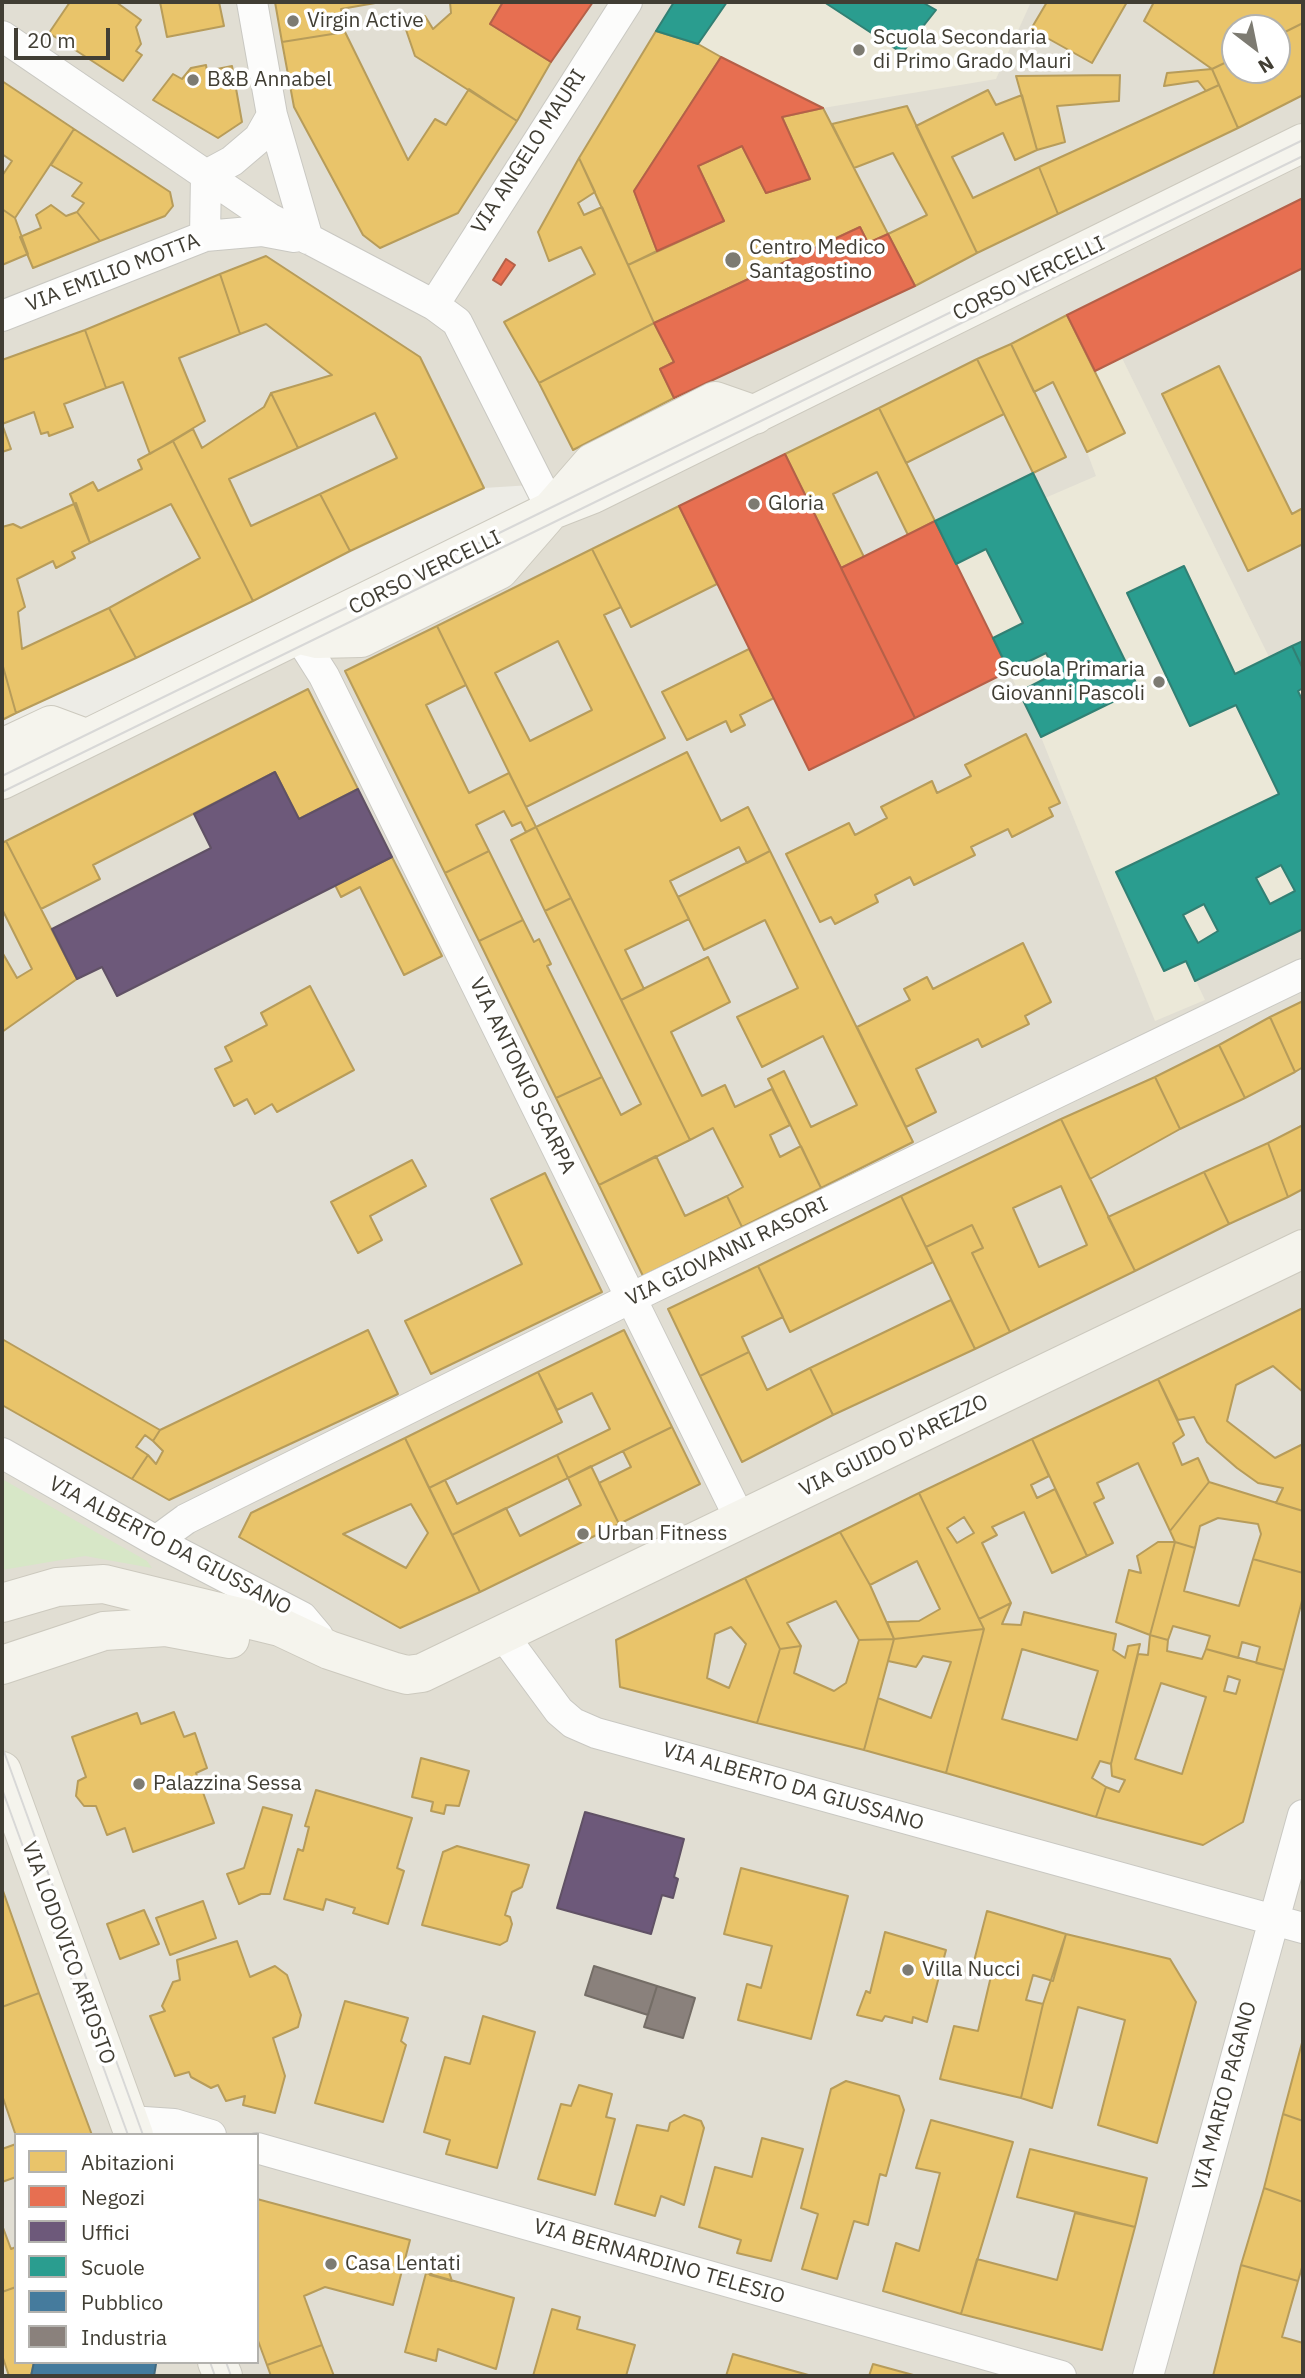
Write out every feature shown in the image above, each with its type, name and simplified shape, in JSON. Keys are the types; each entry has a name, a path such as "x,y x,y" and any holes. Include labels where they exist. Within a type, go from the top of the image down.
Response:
{"main road":[{"name":"CORSO VERCELLI","path":"2,779 552,510 593,494 755,415 1303,143"},
{"path":"2,748 51,725 86,738"},
{"name":"VIA GUIDO D'AREZZO","path":"503,1635 1297,1255"},
{"name":"VIA ALBERTO DA GIUSSANO","path":"2,1603 57,1587 104,1584 280,1627 330,1650 407,1675 422,1674 503,1635"},
{"name":"VIA ALBERTO DA GIUSSANO","path":"2,1665 77,1638 135,1627 166,1628 270,1646 330,1650"},
{"name":"VIA LODOVICO ARIOSTO","path":"2,1771 132,2128"}],"street":[{"path":"252,2 272,115 308,239"},
{"name":"VIA ANGELO MAURI","path":"434,304 628,2"},
{"path":"2,36 269,218 434,304 457,322 552,510"},
{"path":"206,175 232,160 259,138 272,115"},
{"path":"205,236 206,175"},
{"name":"VIA EMILIO MOTTA","path":"2,316 205,236 262,231 308,239"},
{"name":"VIA ANTONIO SCARPA","path":"298,635 324,676 741,1521"},
{"name":"VIA GIOVANNI RASORI","path":"156,1541 186,1519 631,1298 1303,974"},
{"name":"VIA ALBERTO DA GIUSSANO","path":"2,1453 156,1541 302,1617 330,1650"},
{"name":"VIA ALBERTO DA GIUSSANO","path":"503,1635 559,1711 573,1723 596,1732 1303,1928"},
{"name":"VIA MARIO PAGANO","path":"1148,2376 1303,1815"},
{"path":"132,2128 174,2124 204,2133"},
{"name":"VIA BERNARDINO TELESIO","path":"259,2149 1060,2376"}],"shaded area":[{"path":"2,2 1303,2 1303,141 611,480 484,488 2,721"},
{"name":"Scuola Secondaria di Primo Grado Mauri","path":"674,2 1031,2 996,79 823,108 698,44 656,31"},
{"path":"1303,145 1303,1246 422,1671 294,1637 167,1626 2,1662 2,782"},
{"name":"Scuola Primaria Giovanni Pascoli","path":"1122,358 1269,657 1292,646 1303,669 1303,929 1196,981 1205,1000 1155,1021 1041,737 935,521 1033,473 1045,498 1096,476 1087,452 1095,371"},
{"path":"1303,1251 1303,2376 225,2376 221,2364 259,2364 259,2133 136,2133 2,1764 2,1667 106,1633 293,1641 407,1677"},
{"path":"2,1777 131,2133 14,2133 14,2364 215,2364 219,2376 2,2376"}],"green space":[{"path":"2,1479 147,1561 152,1568 85,1556 2,1570"}],"building: Abitazioni":[{"path":"70,2 116,2 141,20 136,27 141,44 136,51 142,55 123,81 49,33"},
{"path":"160,2 219,2 224,26 167,37"},
{"path":"275,2 381,2 341,9 345,32 282,42"},
{"path":"450,2 503,2 490,24 551,62 517,121 415,56 404,24 425,16 433,29 451,13"},
{"path":"1047,2 1127,2 1092,63 1031,29"},
{"path":"1154,2 1303,2 1303,23 1291,29 1291,14 1221,14 1221,65 1212,69 1144,21"},
{"path":"1303,23 1303,95 1238,128 1212,69 1221,65 1221,84 1291,84 1291,29"},
{"path":"656,31 698,44 721,57 634,191 657,251 628,265 579,158"},
{"path":"345,32 408,160 435,119 446,125 469,89 517,121 458,213 380,248 363,235 294,107 282,42"},
{"path":"206,65 207,71 232,66 242,122 218,138 153,100 173,74 182,79 191,68"},
{"path":"1212,69 1219,85 1206,91 1198,81 1164,86 1167,73"},
{"path":"1120,75 1119,101 1057,106 1065,142 1037,150 1016,76"},
{"path":"2,81 74,129 15,218 2,209 2,176 12,161 2,154"},
{"path":"1219,85 1238,128 1058,214 1039,167"},
{"path":"988,90 996,105 1022,95 1037,150 1015,160 1003,133 952,157 973,198 1039,167 1058,214 977,253 916,126"},
{"path":"907,106 977,253 915,286 888,234 927,215 893,153 854,168 832,124"},
{"path":"823,108 888,234 868,243 860,227 654,323 628,265 724,221 698,166 742,146 766,193 810,179 782,117"},
{"path":"74,129 170,192 173,206 165,216 100,241 77,212 84,203 72,196 82,183 51,165"},
{"path":"579,158 595,192 578,203 584,215 602,207 654,323 539,383 504,322 595,274 581,247 549,261 538,232"},
{"path":"51,205 66,216 77,212 100,241 33,268 20,237 41,228 36,215"},
{"path":"2,209 15,218 28,254 2,265"},
{"path":"266,256 420,357 484,488 350,551 320,494 397,458 375,413 298,448 271,393 332,375 266,324 240,334 220,274"},
{"path":"220,274 240,334 179,358 205,421 150,454 123,382 106,388 85,330"},
{"path":"1067,315 1125,433 1087,452 1053,382 1034,392 1011,344"},
{"path":"654,323 674,362 660,369 674,398 573,450 539,383"},
{"path":"85,330 106,388 64,404 73,427 49,436 48,432 41,434 34,412 2,424 2,360"},
{"path":"1011,344 1066,457 1033,473 977,359"},
{"path":"977,359 1004,414 906,463 879,408"},
{"path":"1219,366 1292,514 1303,508 1303,544 1248,571 1162,394"},
{"path":"271,393 298,448 229,479 251,526 320,494 350,551 253,601 173,441 193,429 202,448 264,407"},
{"path":"879,408 935,521 908,535 877,472 833,494 864,557 841,568 785,454"},
{"path":"2,424 11,449 2,452"},
{"path":"173,441 253,601 136,658 109,608 200,558 171,504 90,543 70,494 93,482 98,491 142,469 138,460"},
{"path":"76,503 90,543 72,552 75,558 56,568 53,561 17,579 25,607 18,612 22,649 109,608 136,658 16,713 2,663 2,527 13,524 21,528"},
{"path":"679,506 717,584 631,627 592,549"},
{"path":"592,549 621,607 604,615 665,738 526,807 437,626","holes":["558,641 592,710 530,741 495,673"]},
{"path":"437,626 466,685 426,705 469,793 509,773 536,827 526,832 521,822 512,826 504,811 476,825 489,851 445,873 345,671"},
{"path":"749,649 774,698 740,715 745,725 731,732 726,721 687,740 662,692"},
{"path":"2,663 16,713 2,720"},
{"path":"308,689 358,789 299,819 275,772 93,865 100,879 41,909 6,841"},
{"path":"1026,734 1060,803 1049,808 1053,816 1012,837 1008,829 971,847 975,855 914,885 910,877 875,895 878,902 835,924 831,917 820,922 786,854 849,823 855,835 887,818 881,807 932,781 937,793 971,776 965,765"},
{"path":"687,752 721,821 748,807 770,851 747,863 739,847 670,881 689,919 625,950 644,989 621,1000 536,827"},
{"path":"536,827 571,898 545,911 511,840"},
{"path":"6,841 77,979 2,1032 2,952 17,978 32,969 2,909 2,843"},
{"path":"489,851 523,920 479,941 445,873"},
{"path":"770,851 913,1142 821,1188 768,1079 784,1071 811,1127 857,1105 823,1036 762,1067 737,1017 798,988 765,920 704,950 678,897"},
{"path":"392,857 442,956 404,975 360,887 341,897 335,885"},
{"path":"571,898 690,1140 599,1185 556,1098 602,1077 621,1115 641,1104 545,911"},
{"path":"523,920 534,942 539,939 551,964 547,966 602,1077 556,1098 479,941"},
{"path":"1023,943 1051,1002 1025,1016 1029,1024 982,1047 978,1039 916,1069 936,1112 906,1127 857,1027 910,1000 904,989 927,977 933,989"},
{"path":"708,957 730,1002 671,1032 702,1096 725,1085 735,1107 772,1089 790,1125 770,1135 780,1157 801,1146 821,1188 742,1227 727,1196 743,1187 713,1128 690,1140 621,1000"},
{"path":"310,986 354,1070 277,1112 272,1104 255,1114 247,1099 234,1106 215,1069 232,1061 225,1047 267,1025 261,1013"},
{"path":"1303,1001 1303,1067 1295,1072 1270,1017"},
{"path":"1270,1017 1295,1072 1245,1098 1219,1045"},
{"path":"1219,1045 1245,1098 1180,1129 1155,1077"},
{"path":"1155,1077 1180,1129 1090,1179 1061,1119"},
{"path":"1061,1119 1135,1271 1010,1332 972,1253 983,1248 972,1225 926,1247 901,1196","holes":["1061,1186 1087,1245 1039,1267 1013,1208"]},
{"path":"1303,1125 1303,1189 1288,1197 1268,1143"},
{"path":"1268,1143 1288,1197 1229,1224 1204,1172"},
{"path":"656,1156 685,1216 727,1196 742,1227 643,1276 599,1185"},
{"path":"412,1160 426,1186 370,1216 382,1240 358,1253 331,1202"},
{"path":"1204,1172 1229,1224 1135,1271 1108,1217"},
{"path":"545,1173 602,1292 431,1374 405,1321 522,1264 491,1199"},
{"path":"901,1196 933,1262 790,1332 758,1266"},
{"path":"972,1225 983,1248 972,1253 1010,1332 975,1349 926,1247"},
{"path":"758,1266 783,1317 742,1337 749,1352 700,1376 668,1309"},
{"path":"951,1300 975,1349 833,1415 810,1368"},
{"path":"1303,1308 1303,1392 1273,1366 1236,1385 1227,1421 1275,1458 1303,1444 1303,1511 1276,1503 1283,1488 1258,1483 1237,1468 1207,1442 1194,1417 1178,1420 1158,1379"},
{"path":"368,1330 398,1394 169,1500 132,1479 148,1455 156,1464 163,1451 153,1441 160,1430"},
{"path":"624,1330 672,1427 568,1478 557,1455 610,1429 592,1393 557,1410 538,1372"},
{"path":"2,1339 160,1430 153,1441 145,1435 136,1447 148,1455 132,1479 2,1405"},
{"path":"749,1352 767,1390 810,1368 833,1415 742,1462 700,1376"},
{"path":"538,1372 562,1422 429,1488 405,1438"},
{"path":"1158,1379 1184,1435 1173,1443 1182,1465 1198,1458 1209,1482 1170,1531 1138,1463 1097,1483 1104,1498 1094,1503 1113,1543 1087,1556 1032,1439"},
{"path":"672,1427 700,1484 619,1524 599,1483 631,1467 623,1451"},
{"path":"405,1438 480,1592 400,1628 239,1537 251,1513","holes":["411,1504 428,1533 406,1568 343,1534"]},
{"path":"1032,1439 1049,1476 1031,1485 1037,1498 1055,1489 1087,1556 1052,1573 1024,1512 992,1527 997,1535 982,1543 1011,1603 979,1619 919,1493","holes":["964,1517 974,1533 957,1543 947,1528"]},
{"path":"557,1455 568,1478 452,1535 429,1488 445,1480 457,1504"},
{"path":"591,1466 619,1524 480,1592 452,1535 506,1508 520,1536 581,1505 568,1478"},
{"path":"1209,1482 1303,1511 1303,1573 1253,1559 1261,1534 1258,1524 1218,1518 1200,1526 1195,1548 1175,1542 1170,1531"},
{"path":"919,1493 984,1629 894,1639 887,1622 919,1621 940,1609 917,1561 870,1585 840,1532"},
{"path":"840,1532 870,1585 894,1639 859,1640 836,1601 787,1623 801,1646 780,1649 745,1578"},
{"path":"1158,1542 1175,1542 1150,1635 1116,1622 1129,1570 1141,1573 1137,1556"},
{"path":"1175,1542 1195,1548 1184,1591 1239,1606 1253,1559 1303,1573 1303,1597 1284,1670 1256,1663 1260,1647 1242,1642 1238,1658 1206,1649 1210,1636 1173,1626 1168,1640 1150,1635"},
{"path":"745,1578 780,1649 757,1723 620,1687 616,1640","holes":["731,1627 746,1644 729,1688 707,1678 715,1634"]},
{"path":"1011,1603 1002,1624 1021,1625 1024,1612 1116,1634 1113,1650 1125,1658 1128,1646 1140,1644 1111,1764 1100,1761 1092,1778 1106,1787 1096,1817 946,1773 984,1629 979,1619","holes":["1022,1649 1098,1671 1077,1740 1002,1719"]},
{"path":"984,1629 946,1773 864,1750 878,1698 931,1718 951,1662 923,1656 916,1667 888,1661 894,1639"},
{"path":"1150,1635 1168,1640 1167,1651 1202,1659 1206,1649 1284,1670 1243,1822 1203,1845 1096,1817 1106,1787 1119,1792 1125,1780 1112,1776 1111,1764 1138,1654 1148,1655","holes":["1228,1676 1240,1680 1236,1694 1224,1691","1161,1683 1206,1697 1182,1774 1135,1759"]},
{"path":"894,1639 864,1750 757,1723 780,1649 801,1646 794,1673 834,1691 846,1683 859,1640"},
{"name":"Palazzina Sessa","path":"174,1712 184,1737 195,1733 207,1768 196,1773 214,1823 133,1852 125,1828 107,1835 96,1806 84,1806 76,1796 78,1781 86,1777 72,1737 137,1713 141,1724"},
{"path":"421,1758 469,1771 459,1806 446,1805 444,1814 431,1811 433,1802 412,1797"},
{"path":"316,1790 412,1818 397,1868 404,1871 388,1924 353,1913 355,1908 326,1899 323,1910 284,1899 298,1849 303,1851 309,1827 305,1826"},
{"path":"263,1807 292,1815 270,1894 261,1894 239,1904 227,1874 244,1868"},
{"path":"457,1846 529,1865 522,1887 512,1892 505,1915 510,1917 512,1924 507,1941 500,1945 422,1925 443,1852"},
{"path":"741,1868 848,1896 811,2039 738,2020 747,1984 761,1988 772,1946 724,1934"},
{"path":"2,1888 39,1993 2,2007"},
{"path":"203,1901 216,1938 170,1955 156,1918"},
{"path":"144,1910 159,1944 120,1959 107,1924"},
{"path":"987,1911 1066,1934 1053,1981 1033,1975 1026,2000 1043,2004 1021,2098 940,2079 954,2026 978,2031 992,1972 973,1965"},
{"name":"Villa Nucci","path":"885,1932 946,1950 927,2022 913,2017 912,2023 885,2016 882,2021 857,2015 866,1991 870,1993"},
{"path":"1066,1934 1170,1959 1196,2002 1157,2143 1098,2125 1125,2020 1078,2007 1052,2108 1021,2098 1043,2004"},
{"path":"237,1941 250,1977 275,1966 287,1975 301,2015 298,2027 273,2038 285,2076 275,2113 243,2105 245,2096 226,2101 218,2085 211,2088 191,2077 189,2072 175,2076 150,2016 165,2011 162,2006 173,1982 180,1980 177,1960"},
{"path":"39,1993 91,2133 15,2133 2,2095 2,2007"},
{"path":"345,2001 408,2018 401,2041 406,2045 383,2122 315,2103"},
{"path":"483,2016 535,2032 497,2168 446,2154 450,2140 424,2132 445,2057 470,2064"},
{"path":"1303,2039 1303,2121 1283,2114"},
{"path":"846,2081 899,2096 904,2110 886,2176 880,2174 868,2225 854,2221 837,2279 802,2269 818,2214 801,2208 831,2089"},
{"path":"579,2085 612,2094 606,2117 615,2119 595,2195 538,2179 561,2104 571,2106"},
{"path":"1283,2114 1303,2121 1303,2202 1264,2188"},
{"path":"684,2115 701,2121 704,2128 684,2205 661,2196 655,2216 615,2204 637,2125 668,2131 670,2123"},
{"path":"931,2120 1013,2142 961,2314 883,2291 896,2243 919,2251 940,2173 916,2168"},
{"path":"762,2138 803,2149 771,2261 737,2253 741,2240 699,2227 715,2167 752,2177"},
{"path":"14,2145 14,2178 2,2182 2,2149"},
{"path":"1030,2149 1147,2178 1135,2227 1017,2197"},
{"path":"1264,2188 1303,2202 1303,2264 1298,2281 1241,2265"},
{"name":"Casa Lentati","path":"259,2200 410,2240 393,2305 325,2287 304,2296 322,2345 267,2365 259,2343"},
{"path":"1075,2213 1135,2227 1102,2350 961,2314 977,2259 1057,2280"},
{"path":"2,2225 11,2249 14,2248 14,2288 2,2292"},
{"path":"1241,2265 1298,2281 1282,2337 1303,2343 1303,2376 1213,2376"},
{"path":"439,2266 448,2269 452,2281 430,2275"},
{"path":"426,2273 514,2298 496,2369 438,2349 436,2361 405,2352"},
{"path":"14,2288 14,2364 34,2364 31,2376 9,2376 2,2355 2,2292"},
{"path":"552,2309 580,2317 577,2329 635,2345 626,2376 533,2376"},
{"path":"322,2345 334,2376 271,2376 267,2365"},
{"path":"733,2354 812,2376 726,2376"},
{"path":"873,2364 917,2376 869,2376"}],"building: Negozi":[{"path":"503,2 593,2 551,62 490,24"},
{"path":"721,57 823,108 782,117 810,179 766,193 742,146 698,166 724,221 657,251 634,191"},
{"path":"1303,198 1303,268 1095,371 1067,315"},
{"path":"860,227 868,243 888,234 915,286 674,398 660,369 674,362 654,323"},
{"path":"506,259 515,265 501,285 493,280"},
{"path":"785,454 915,718 809,770 679,506"},
{"path":"935,521 1009,671 915,718 841,568"}],"building: Uffici":[{"path":"275,772 299,819 358,789 392,857 117,996 102,967 77,979 52,929 211,848 194,814"},
{"path":"585,1812 684,1839 674,1877 678,1879 673,1898 662,1895 651,1934 557,1908"}],"building: Scuole":[{"path":"674,2 727,2 698,44 656,31"},
{"path":"824,2 922,2 936,10 902,53"},
{"path":"1033,473 1139,689 1041,737 1019,692 1056,673 1046,653 1009,671 993,638 1023,623 986,549 956,564 935,521"},
{"path":"1184,566 1235,674 1292,646 1303,669 1303,688 1298,691 1303,702 1303,929 1195,981 1186,961 1164,971 1116,872 1279,794 1236,705 1190,726 1127,593","holes":["1281,865 1295,891 1270,904 1256,878","1204,904 1218,931 1198,943 1183,915"]},
{"path":"1303,641 1303,669 1292,646"}],"building: Pubblico":[{"path":"34,2364 156,2364 154,2376 31,2376"}],"building: Industria":[{"path":"594,1966 657,1986 648,2015 585,1995"},
{"path":"657,1986 695,1998 683,2038 644,2027"}],"tram line":[{"path":"2,776 1303,140"},
{"path":"2,792 1303,156"},
{"path":"2,1746 142,2133"},
{"path":"2,1789 127,2133"},
{"path":"211,2364 215,2376"},
{"path":"227,2364 231,2376"}],"place":[{"name":"Virgin Active","path":"293,21"},
{"name":"Scuola Secondaria di Primo Grado Mauri","path":"859,50"},
{"name":"B&B Annabel","path":"193,80"},
{"name":"Centro Medico Santagostino","path":"733,260"},
{"name":"Gloria","path":"754,504"},
{"name":"Scuola Primaria Giovanni Pascoli","path":"1159,682"},
{"name":"Urban Fitness","path":"583,1534"},
{"name":"Palazzina Sessa","path":"139,1784"},
{"name":"Villa Nucci","path":"908,1970"},
{"name":"Casa Lentati","path":"331,2264"}]}
